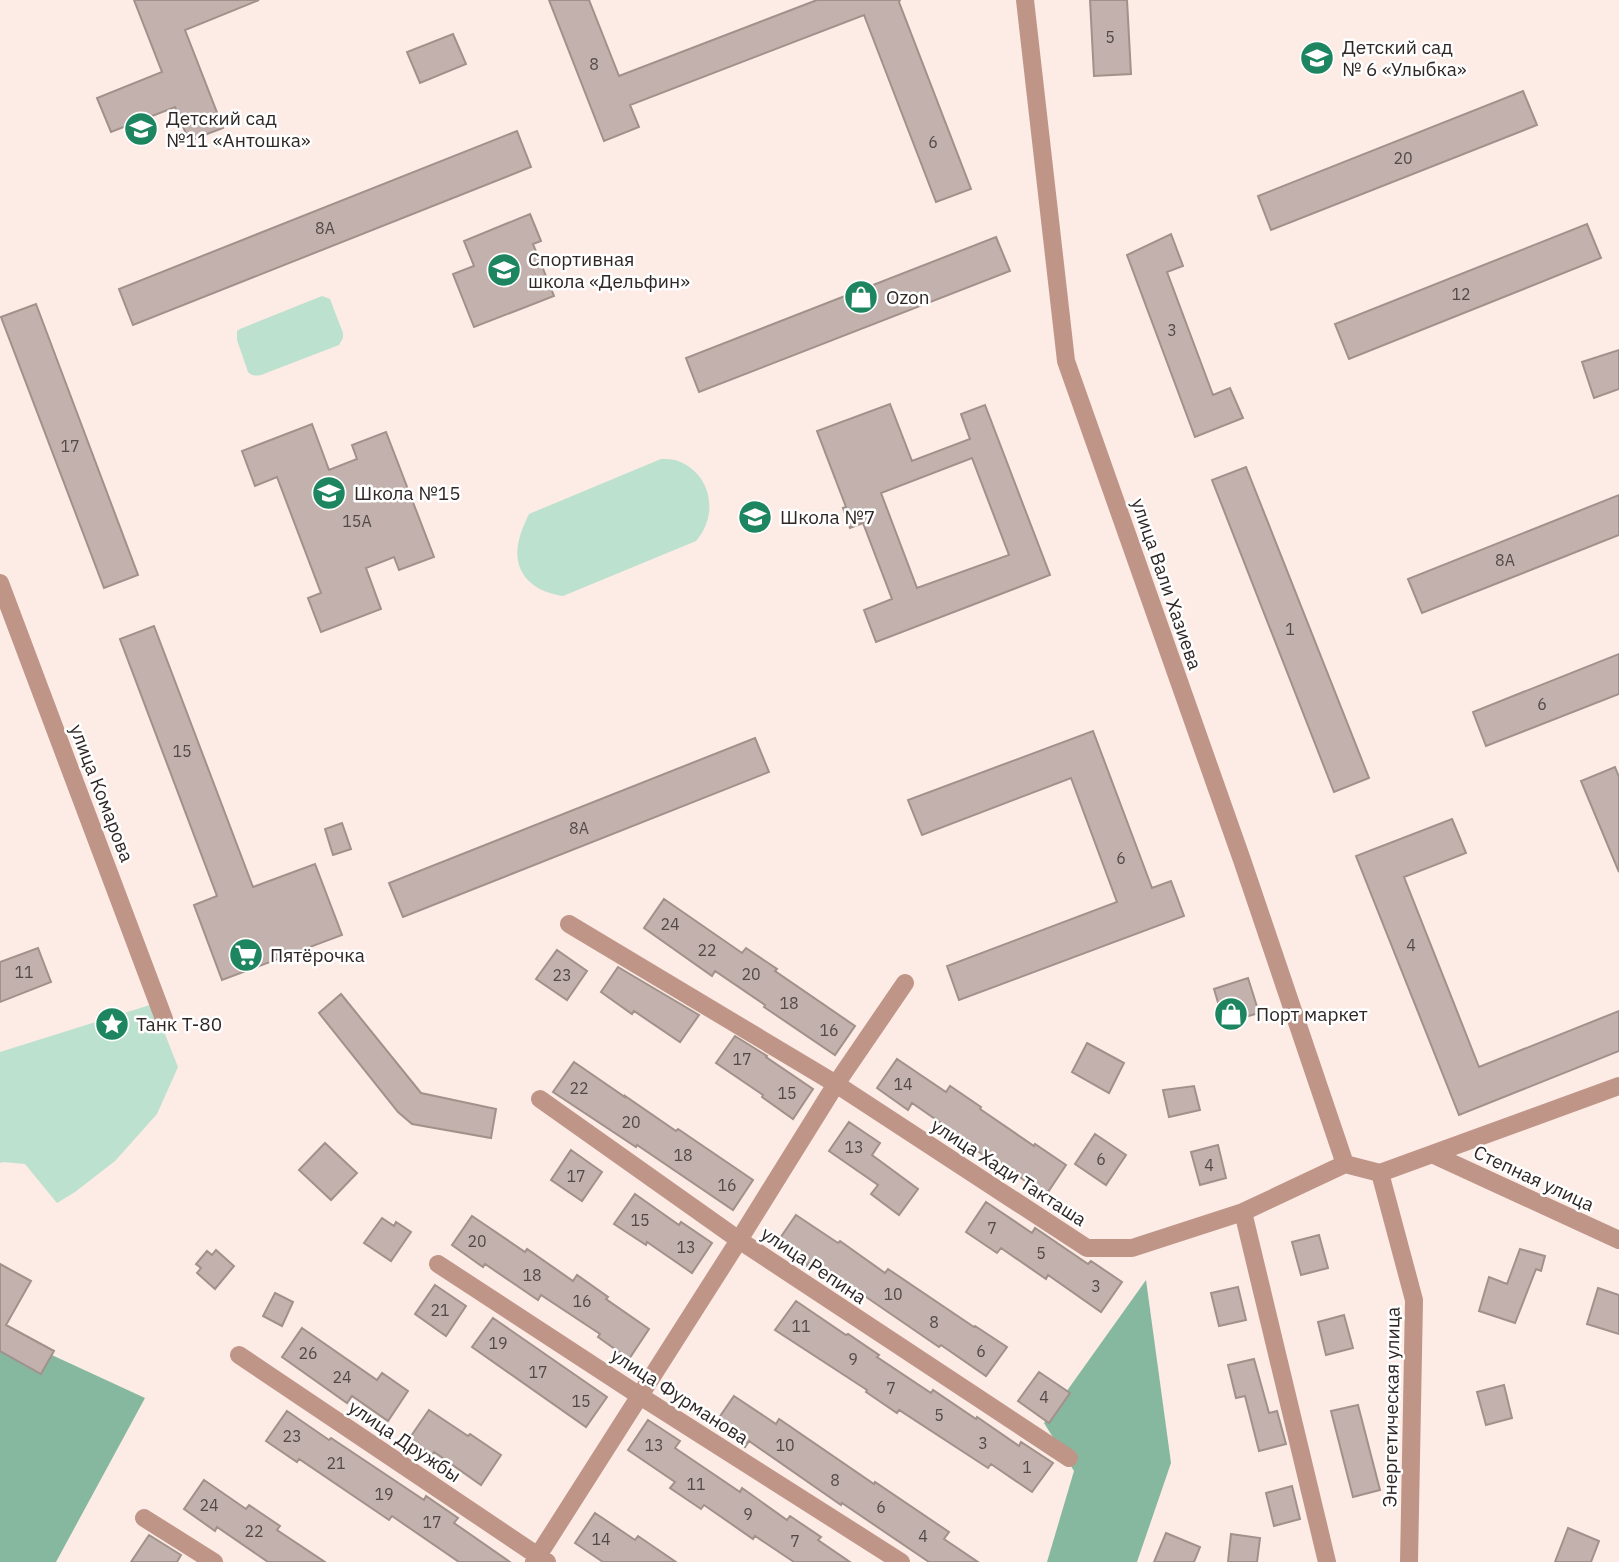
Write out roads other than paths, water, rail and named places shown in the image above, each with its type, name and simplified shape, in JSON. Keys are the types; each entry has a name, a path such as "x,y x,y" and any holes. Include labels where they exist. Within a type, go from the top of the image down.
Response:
{"street":[{"name":"улица Вали Хазиева","path":"1025,0 1066,361 1346,1164"},
{"name":"улица Комарова","path":"0,583 164,1018"},
{"name":"улица Хади Такташа","path":"569,924 836,1084 1087,1248 1132,1248 1243,1212 1346,1164"},
{"path":"539,1560 836,1084 905,983"},
{"path":"1346,1164 1380,1173 1619,1086"},
{"name":"улица Репина","path":"540,1099 739,1240 1069,1458"},
{"name":"Степная улица","path":"1432,1154 1619,1240"},
{"name":"Энергетическая улица","path":"1380,1173 1414,1300 1409,1562"},
{"path":"1243,1212 1327,1562"},
{"name":"улица Фурманова","path":"438,1264 901,1562"},
{"name":"улица Дружбы","path":"239,1355 539,1560"},
{"path":"144,1518 214,1562"}],"place":[{"name":"Детский сад № 6 «Улыбка»","path":"1317,58"},
{"name":"Детский сад №11 «Антошка»","path":"141,129"},
{"name":"Спортивная школа «Дельфин»","path":"504,270"},
{"name":"Ozon","path":"861,297"},
{"name":"Школа №15","path":"329,493"},
{"name":"Школа №7","path":"755,517"},
{"name":"Пятёрочка","path":"246,955"},
{"name":"Порт маркет","path":"1231,1014"},
{"name":"Танк Т-80","path":"112,1024"}]}
